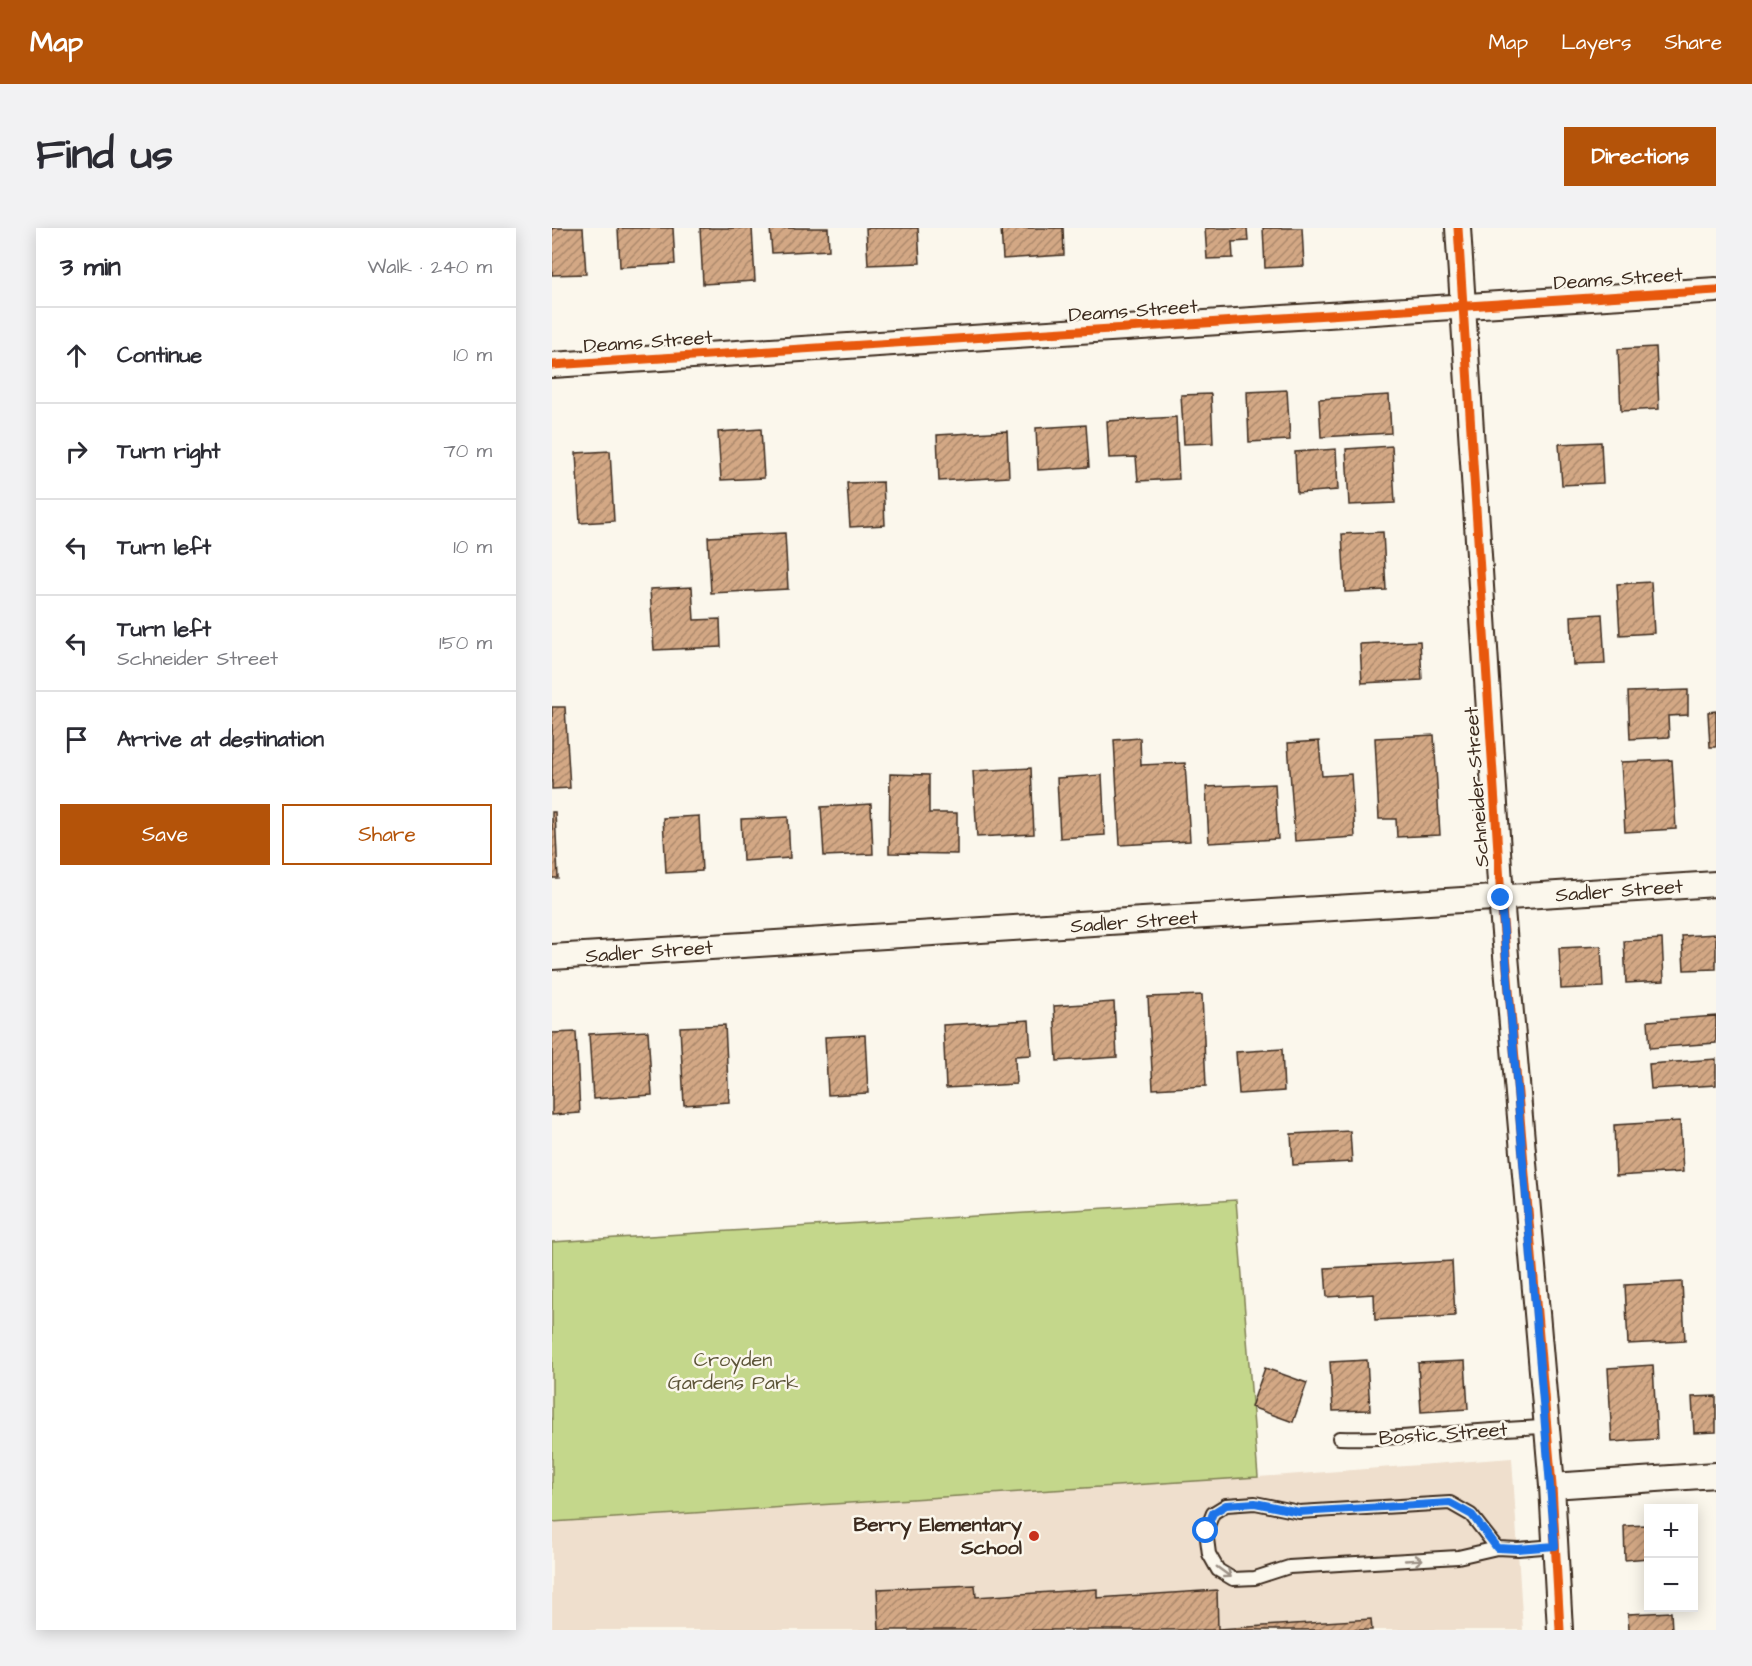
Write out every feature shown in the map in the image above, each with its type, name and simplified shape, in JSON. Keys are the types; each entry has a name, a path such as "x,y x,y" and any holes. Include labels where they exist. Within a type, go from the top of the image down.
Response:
{"street":[{"name":"Schneider Street","path":"1458,228 1501,898 1552,1486 1560,1630"},
{"name":"Deams Street","path":"552,365 1716,290"},
{"name":"Sadler Street","path":"552,957 1716,884"},
{"path":"1552,1486 1716,1475"}],"lane":[{"name":"Bostic Street","path":"1339,1438 1384,1439 1546,1427"},
{"path":"1497,1548 1472,1515 1450,1503 1299,1512 1255,1503 1226,1505 1213,1513 1206,1531 1209,1554 1218,1570 1233,1579 1255,1578 1289,1567 1458,1557 1497,1548 1555,1546"}],"shaded area":[{"name":"Berry Elementary School","path":"1512,1458 1523,1630 552,1630 552,1522 1258,1477"}],"green space":[{"name":"Croyden Gardens Park","path":"1236,1200 1258,1477 552,1522 552,1242"}],"building":[{"path":"552,228 583,228 586,274 552,275"},
{"path":"618,228 673,228 675,264 620,267"},
{"path":"700,228 752,228 755,281 703,284"},
{"path":"770,228 828,228 829,250 772,253"},
{"path":"866,228 918,228 920,263 868,265"},
{"path":"1001,228 1063,228 1064,255 1003,259"},
{"path":"1205,228 1247,228 1248,241 1232,242 1233,258 1207,259"},
{"path":"1263,228 1302,228 1304,266 1265,268"},
{"path":"1656,347 1659,409 1621,411 1618,349"},
{"path":"1287,390 1290,440 1249,442 1247,392"},
{"path":"1211,394 1213,443 1184,444 1181,395"},
{"path":"1389,395 1391,433 1321,437 1319,399"},
{"path":"1176,417 1179,479 1138,481 1136,457 1109,458 1107,421"},
{"path":"1086,425 1089,467 1038,470 1036,428"},
{"path":"761,429 764,478 721,480 718,432"},
{"path":"1007,431 1009,477 939,481 937,435"},
{"path":"1601,442 1603,483 1562,485 1559,444"},
{"path":"1392,446 1395,503 1349,505 1346,449"},
{"path":"1336,449 1338,490 1297,493 1295,452"},
{"path":"610,451 614,521 580,523 576,453"},
{"path":"883,482 885,525 850,527 847,483"},
{"path":"1383,532 1386,590 1345,592 1342,534"},
{"path":"785,533 788,589 711,593 708,537"},
{"path":"1651,582 1654,633 1620,635 1617,584"},
{"path":"692,587 694,620 720,619 721,647 654,650 650,589"},
{"path":"1602,614 1605,664 1573,665 1571,616"},
{"path":"1420,641 1422,680 1362,683 1360,644"},
{"path":"1688,690 1688,715 1668,716 1669,737 1630,739 1628,692"},
{"path":"552,707 565,707 570,788 552,789"},
{"path":"1716,711 1716,747 1710,747 1708,712"},
{"path":"1434,735 1440,835 1397,837 1396,819 1379,819 1375,738"},
{"path":"1140,738 1141,765 1185,763 1190,841 1120,845 1114,740"},
{"path":"1319,741 1322,776 1351,774 1355,837 1295,841 1288,743"},
{"path":"1672,760 1676,829 1625,832 1621,762"},
{"path":"1031,768 1034,834 977,837 973,771"},
{"path":"890,774 929,775 929,813 957,813 957,854 889,853"},
{"path":"1102,775 1105,835 1060,838 1057,778"},
{"path":"1275,784 1278,839 1209,843 1206,787"},
{"path":"871,804 873,854 824,856 821,807"},
{"path":"552,812 555,812 558,878 552,878"},
{"path":"699,816 702,871 666,873 663,818"},
{"path":"788,817 790,858 743,861 741,819"},
{"path":"1716,934 1716,969 1684,970 1682,936"},
{"path":"1662,939 1664,981 1626,983 1624,941"},
{"path":"1601,946 1603,987 1561,989 1559,948"},
{"path":"1202,995 1206,1086 1153,1089 1148,997"},
{"path":"1114,1002 1117,1057 1057,1061 1054,1006"},
{"path":"1716,1016 1716,1043 1650,1048 1648,1021"},
{"path":"1029,1020 1031,1055 1015,1056 1016,1084 946,1088 943,1025"},
{"path":"725,1025 729,1102 684,1105 680,1027"},
{"path":"648,1031 652,1095 593,1099 589,1034"},
{"path":"576,1032 580,1113 552,1115 552,1033"},
{"path":"865,1035 868,1093 828,1095 825,1037"},
{"path":"1282,1049 1284,1091 1239,1094 1236,1052"},
{"path":"1716,1059 1716,1085 1651,1089 1649,1064"},
{"path":"1680,1121 1683,1172 1616,1176 1614,1125"},
{"path":"1350,1131 1352,1162 1293,1165 1291,1134"},
{"path":"1452,1261 1455,1316 1375,1320 1374,1294 1327,1297 1325,1268"},
{"path":"1682,1282 1685,1341 1628,1344 1625,1285"},
{"path":"1367,1360 1370,1410 1333,1411 1330,1362"},
{"path":"1465,1361 1468,1409 1421,1412 1418,1363"},
{"path":"1653,1365 1657,1439 1612,1442 1608,1368"},
{"path":"1265,1368 1307,1383 1293,1422 1251,1407"},
{"path":"1716,1396 1716,1432 1694,1433 1692,1397"},
{"path":"1644,1525 1644,1558 1625,1560 1624,1526"},
{"path":"975,1585 976,1597 1097,1589 1097,1598 1217,1590 1218,1629 1371,1619 1372,1630 879,1630 877,1589"},
{"path":"1671,1612 1672,1630 1629,1630 1628,1614"}],"cycle path":[{"path":"1458,228 1501,898 1552,1486 1560,1630"},
{"path":"552,365 1716,290"}],"place":[{"name":"Berry Elementary School","path":"1034,1536"}],"route":[{"path":"1206,1531 1213,1513 1226,1505 1255,1503 1299,1512 1450,1503 1472,1515 1497,1548 1555,1546 1552,1486 1501,898"}]}
